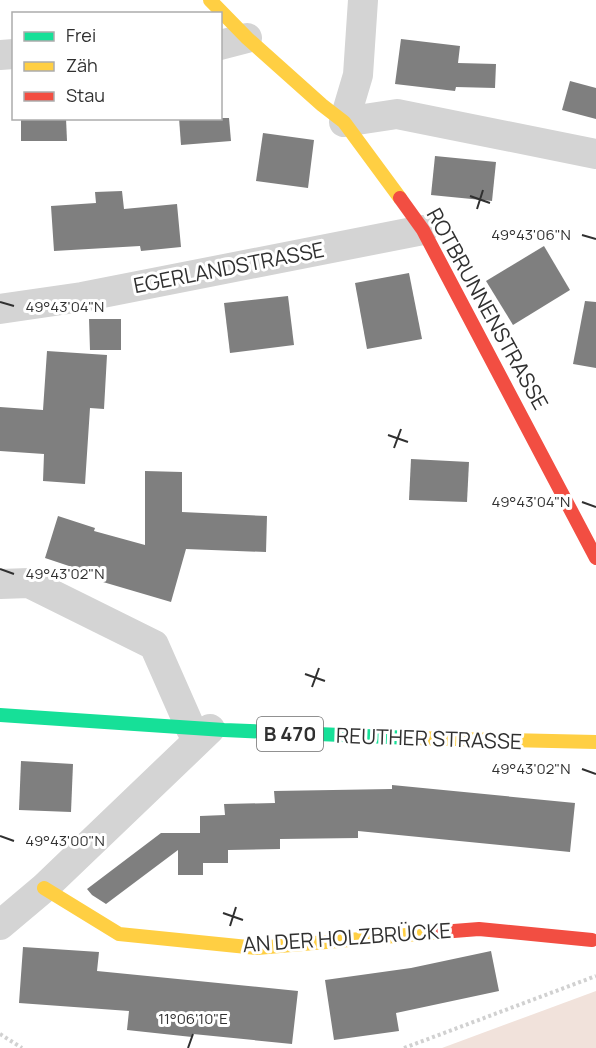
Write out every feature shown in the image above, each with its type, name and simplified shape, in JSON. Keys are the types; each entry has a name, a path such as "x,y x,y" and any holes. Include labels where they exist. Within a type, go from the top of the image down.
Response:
{"street":[{"path":"363,0 358,75 344,122 396,114 596,154"},
{"name":"ROTBRUNNENSTRASSE","path":"222,20 234,41 344,122 423,230 596,558"},
{"name":"EGERLANDSTRASSE","path":"0,309 82,297 423,230"},
{"path":"0,584 29,583 154,645 201,729 44,888 0,925"},
{"name":"REUTHER STRASSE","path":"0,715 370,739 596,742"},
{"name":"AN DER HOLZBRÜCKE","path":"44,888 119,934 245,947 257,948 479,929 591,940"}],"path":[{"path":"404,1048 596,976"},
{"path":"0,1034 22,1048"}],"shaded area":[{"path":"596,991 596,1048 442,1048"}],"building":[{"path":"401,39 460,46 458,63 496,64 495,88 456,87 455,91 395,84"},
{"path":"570,81 596,88 596,119 562,110"},
{"path":"229,118 231,141 181,145 179,120"},
{"path":"21,120 66,120 67,141 21,141"},
{"path":"263,133 314,140 308,188 256,181"},
{"path":"435,156 496,162 492,201 431,195"},
{"path":"122,191 124,209 177,204 181,247 141,251 140,246 54,251 51,206 96,203 95,192"},
{"path":"544,246 570,290 513,325 486,281"},
{"path":"409,273 422,339 367,349 355,283"},
{"path":"288,296 294,345 230,353 224,303"},
{"path":"585,301 596,302 596,368 573,364"},
{"path":"89,319 121,319 121,350 90,350"},
{"path":"47,351 107,355 104,409 90,408 85,484 43,481 44,454 0,451 0,407 43,410"},
{"path":"411,459 469,462 467,502 409,500"},
{"path":"145,471 182,472 182,512 267,516 266,552 186,549 171,602 103,582 105,578 45,558 58,516 95,528 94,531 145,545"},
{"path":"21,761 73,764 71,812 19,810"},
{"path":"392,785 575,803 570,852 358,831 358,838 280,839 280,849 228,850 228,863 203,863 203,875 178,875 178,850 106,904 87,889 161,833 200,833 200,816 225,815 224,804 275,803 274,791 392,789"},
{"path":"23,947 99,952 97,971 298,991 292,1044 127,1030 129,1011 19,1003"},
{"path":"491,951 499,991 396,1013 399,1031 334,1040 325,980 411,968"}],"traffic: fast":[{"path":"0,715 224,730 411,738"}],"traffic: slow":[{"path":"210,0 222,12"},
{"path":"222,12 247,38 344,122 400,198"},
{"path":"411,738 596,742"},
{"path":"44,888 119,934 257,948 441,932"}],"traffic: jam":[{"path":"400,198 423,230 596,558"},
{"path":"441,932 479,929 592,940"}]}
